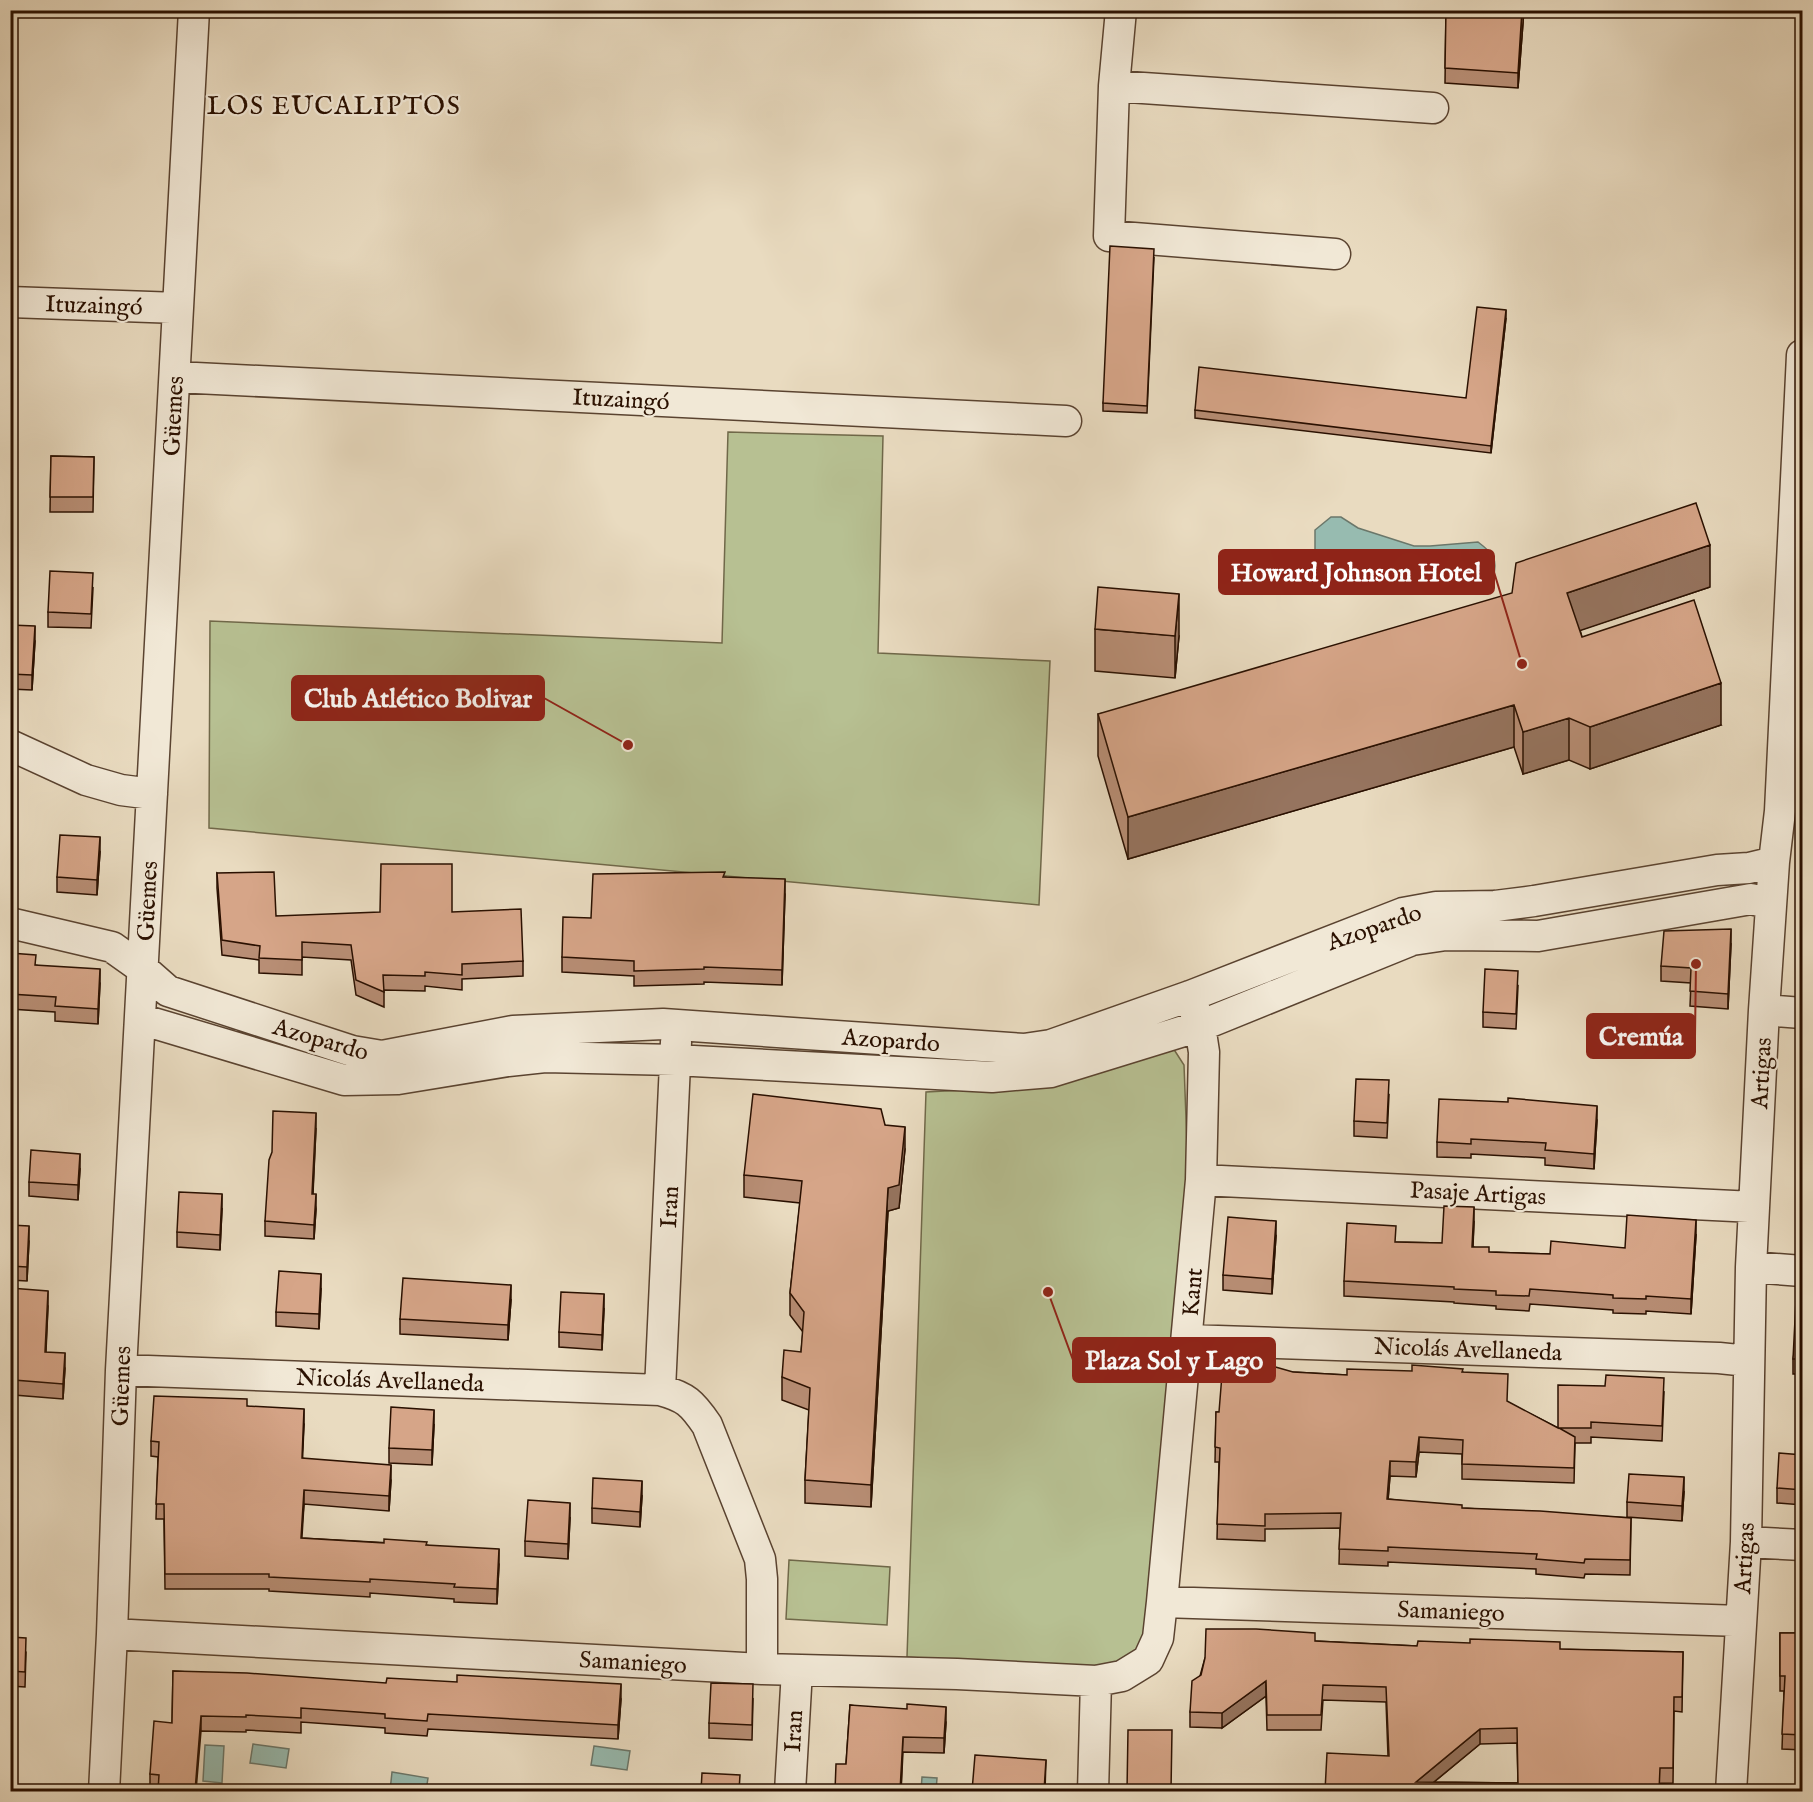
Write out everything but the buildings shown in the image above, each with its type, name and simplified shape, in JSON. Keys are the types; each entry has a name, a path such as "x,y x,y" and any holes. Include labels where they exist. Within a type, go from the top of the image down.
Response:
{"street":[{"name":"Güemes","path":"104,1791 121,1370 194,10"},
{"path":"1121,10 1114,86 1109,236 1335,254"},
{"path":"1114,86 1433,108"},
{"name":"Ituzaingó","path":"10,302 178,308"},
{"name":"Artigas","path":"1731,1791 1746,1542 1751,1266 1764,1010 1774,862 1791,812 1803,355"},
{"name":"Ituzaingó","path":"176,376 1066,421"},
{"path":"10,746 86,780 121,790 152,794"},
{"name":"Azopardo","path":"10,923 112,947 143,969 168,991 352,1051 382,1056 513,1031 571,1027 677,1025 1024,1049 1052,1045 1190,996 1403,913 1436,907 1495,906 1534,901 1717,870 1749,868 1774,862"},
{"name":"Azopardo","path":"140,1019 344,1080 398,1079 545,1057 675,1060 992,1077 1026,1076 1051,1072 1200,1026 1412,940 1446,935 1538,936 1750,899 1771,904"},
{"name":"Kant","path":"1148,1660 1158,1638 1162,1602 1201,1180 1204,1052 1200,1026 1190,996"},
{"path":"1764,1010 1803,1013"},
{"name":"Iran","path":"660,1390 677,1025"},
{"name":"Pasaje Artigas","path":"1201,1180 1754,1207"},
{"path":"1751,1266 1803,1271"},
{"name":"Nicolás Avellaneda","path":"1187,1340 1695,1357 1748,1361"},
{"name":"Nicolás Avellaneda","path":"121,1370 660,1390"},
{"path":"660,1390 680,1395 696,1409 707,1425 760,1559 762,1669"},
{"path":"1746,1542 1803,1545"},
{"name":"Samaniego","path":"1162,1602 1741,1621"},
{"name":"Samaniego","path":"112,1634 762,1669 957,1674 1096,1681 1122,1676 1148,1660"},
{"name":"Iran","path":"790,1791 796,1670"},
{"path":"1093,1791 1096,1681"}],"green space":[{"path":"728,432 883,436 878,653 1050,661 1039,905 209,828 210,621 722,643"},
{"path":"1173,1048 1184,1065 1188,1172 1143,1641 1136,1653 1101,1671 907,1657 926,1092 1040,1086"},
{"path":"789,1560 890,1567 887,1625 786,1619"}],"water":[{"path":"1331,517 1341,517 1358,528 1414,546 1478,542 1488,550 1495,562 1493,579 1471,591 1455,586 1432,584 1403,589 1361,570 1320,562 1315,552 1315,530"},
{"path":"253,1744 289,1749 286,1768 250,1763"},
{"path":"205,1745 224,1746 222,1783 203,1781"},
{"path":"594,1746 630,1751 627,1770 591,1765"},
{"path":"392,1772 428,1778 426,1791 390,1791"},
{"path":"922,1777 937,1778 936,1791 921,1791"}],"place":[{"name":"Howard Johnson Hotel","path":"1522,664"},
{"name":"Club Atlético Bolivar","path":"628,745"},
{"name":"Cremúa","path":"1696,964"},
{"name":"Plaza Sol y Lago","path":"1048,1292"}],"district":[{"name":"LOS EUCALIPTOS","path":"334,105"}]}
